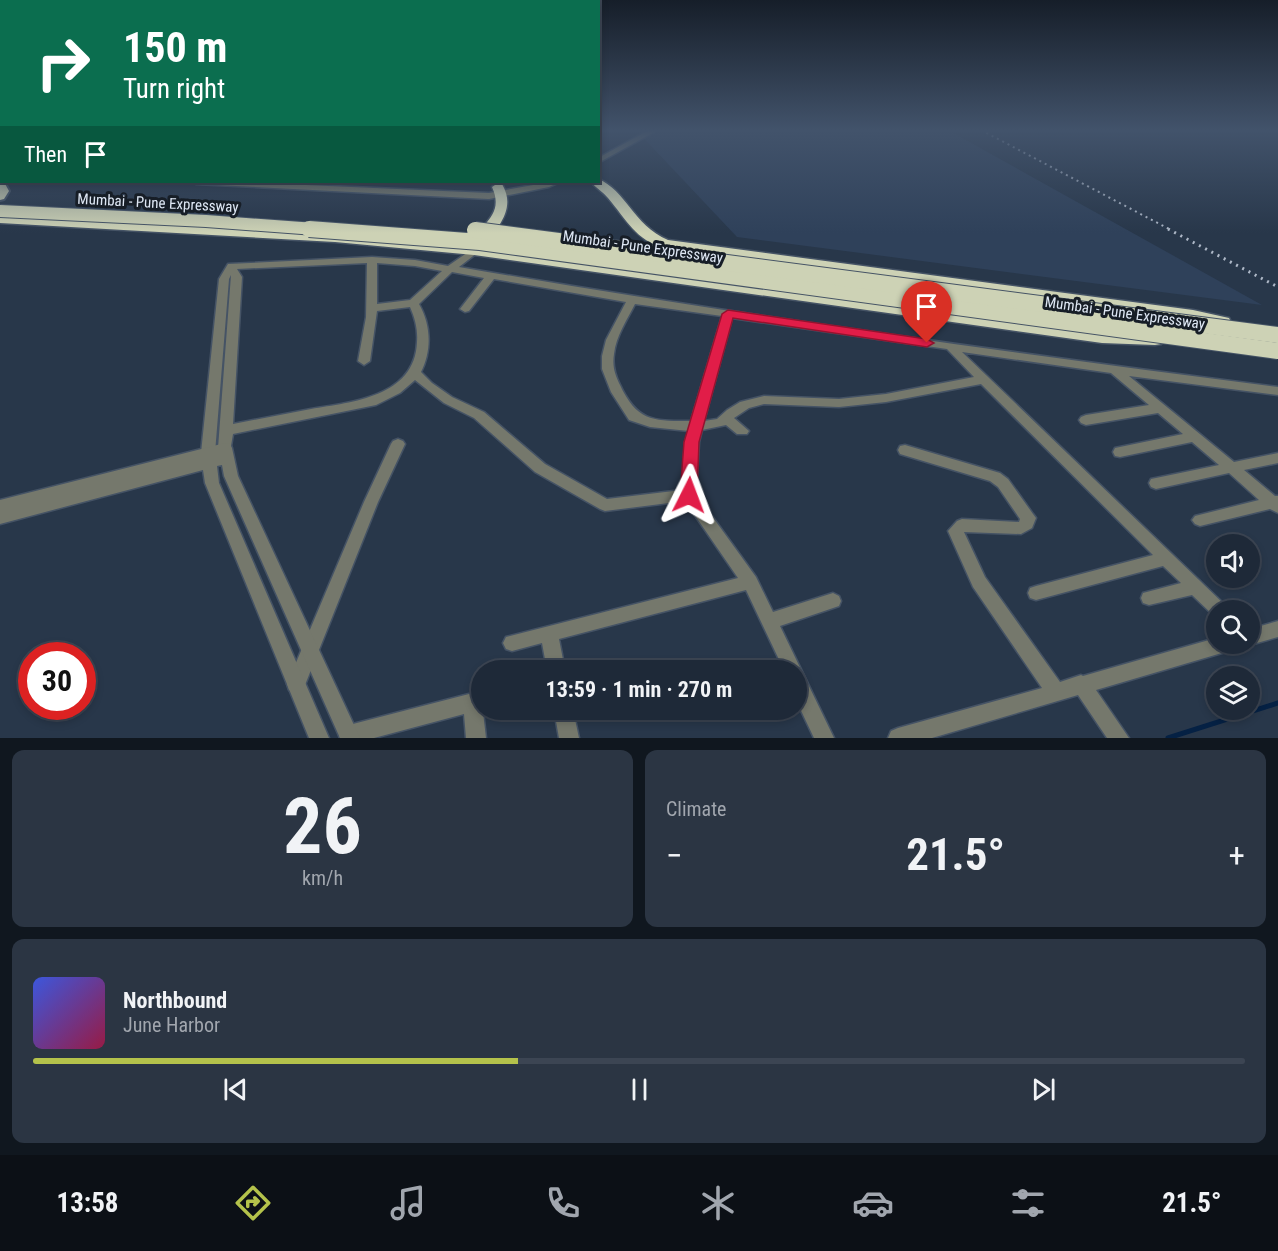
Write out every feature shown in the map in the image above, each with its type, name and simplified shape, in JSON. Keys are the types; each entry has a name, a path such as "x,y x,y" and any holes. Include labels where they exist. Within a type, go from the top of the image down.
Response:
{"highway":[{"path":"598,183 607,189 634,226 646,236 665,244 1193,315 1277,335"},
{"path":"0,184 3,191 0,198"},
{"path":"474,251 502,209 500,190"},
{"name":"Mumbai - Pune Expressway","path":"0,198 343,218 488,231 1277,335"},
{"name":"Mumbai - Pune Expressway","path":"0,211 217,222 480,242 1278,351"},
{"path":"0,219 323,238 474,251 1102,338 1208,342"}],"street":[{"path":"217,183 489,196 500,190 524,183"},
{"path":"365,183 500,190 554,183"},
{"path":"371,308 413,303 474,251"},
{"path":"364,362 371,308 372,260"},
{"path":"231,266 372,260 415,263 632,300 1115,370 1278,391"},
{"path":"231,266 237,277 226,430 226,453 231,476 349,736 469,703 473,705 476,738"},
{"path":"231,266 224,279 208,458 212,483 319,738"},
{"path":"465,309 491,276"},
{"path":"632,300 613,339 607,364 609,374 628,411 644,421 697,426 718,424 732,412 752,402 764,400 839,403 886,398 984,379"},
{"path":"226,430 372,402 385,396 415,373 420,357 422,322 413,303"},
{"path":"728,314 692,442 689,495 750,582 788,660"},
{"path":"950,346 1209,600"},
{"path":"1115,370 1230,468 1276,503"},
{"path":"415,373 447,400 479,415 540,468 604,505 689,495"},
{"path":"1260,388 1278,400"},
{"path":"1086,420 1160,408"},
{"path":"726,418 742,431"},
{"path":"1120,452 1193,437"},
{"path":"296,684 398,444"},
{"path":"904,450 995,477 1003,483 1028,518 1027,524 1021,528 962,525 956,531 979,582 1055,692"},
{"path":"0,518 226,453"},
{"path":"0,506 208,458"},
{"path":"1156,483 1278,458"},
{"path":"1200,520 1276,503"},
{"path":"1036,593 1167,558"},
{"path":"512,643 750,582"},
{"path":"1149,598 1196,587"},
{"path":"770,621 833,602"},
{"path":"1260,634 1278,628"},
{"path":"549,633 554,660"},
{"path":"898,738 1206,650"},
{"path":"1081,684 1114,730"},
{"path":"807,702 824,738"},
{"path":"566,720 569,738"}],"shaded area":[{"path":"669,164 1010,164 1262,305 737,237"}],"waterway":[{"path":"1168,738 1278,703"}],"railway":[{"path":"1046,164 1171,230"},
{"path":"1168,229 1278,287"}],"route":[{"path":"689,495 692,442 728,314 927,343"}]}
